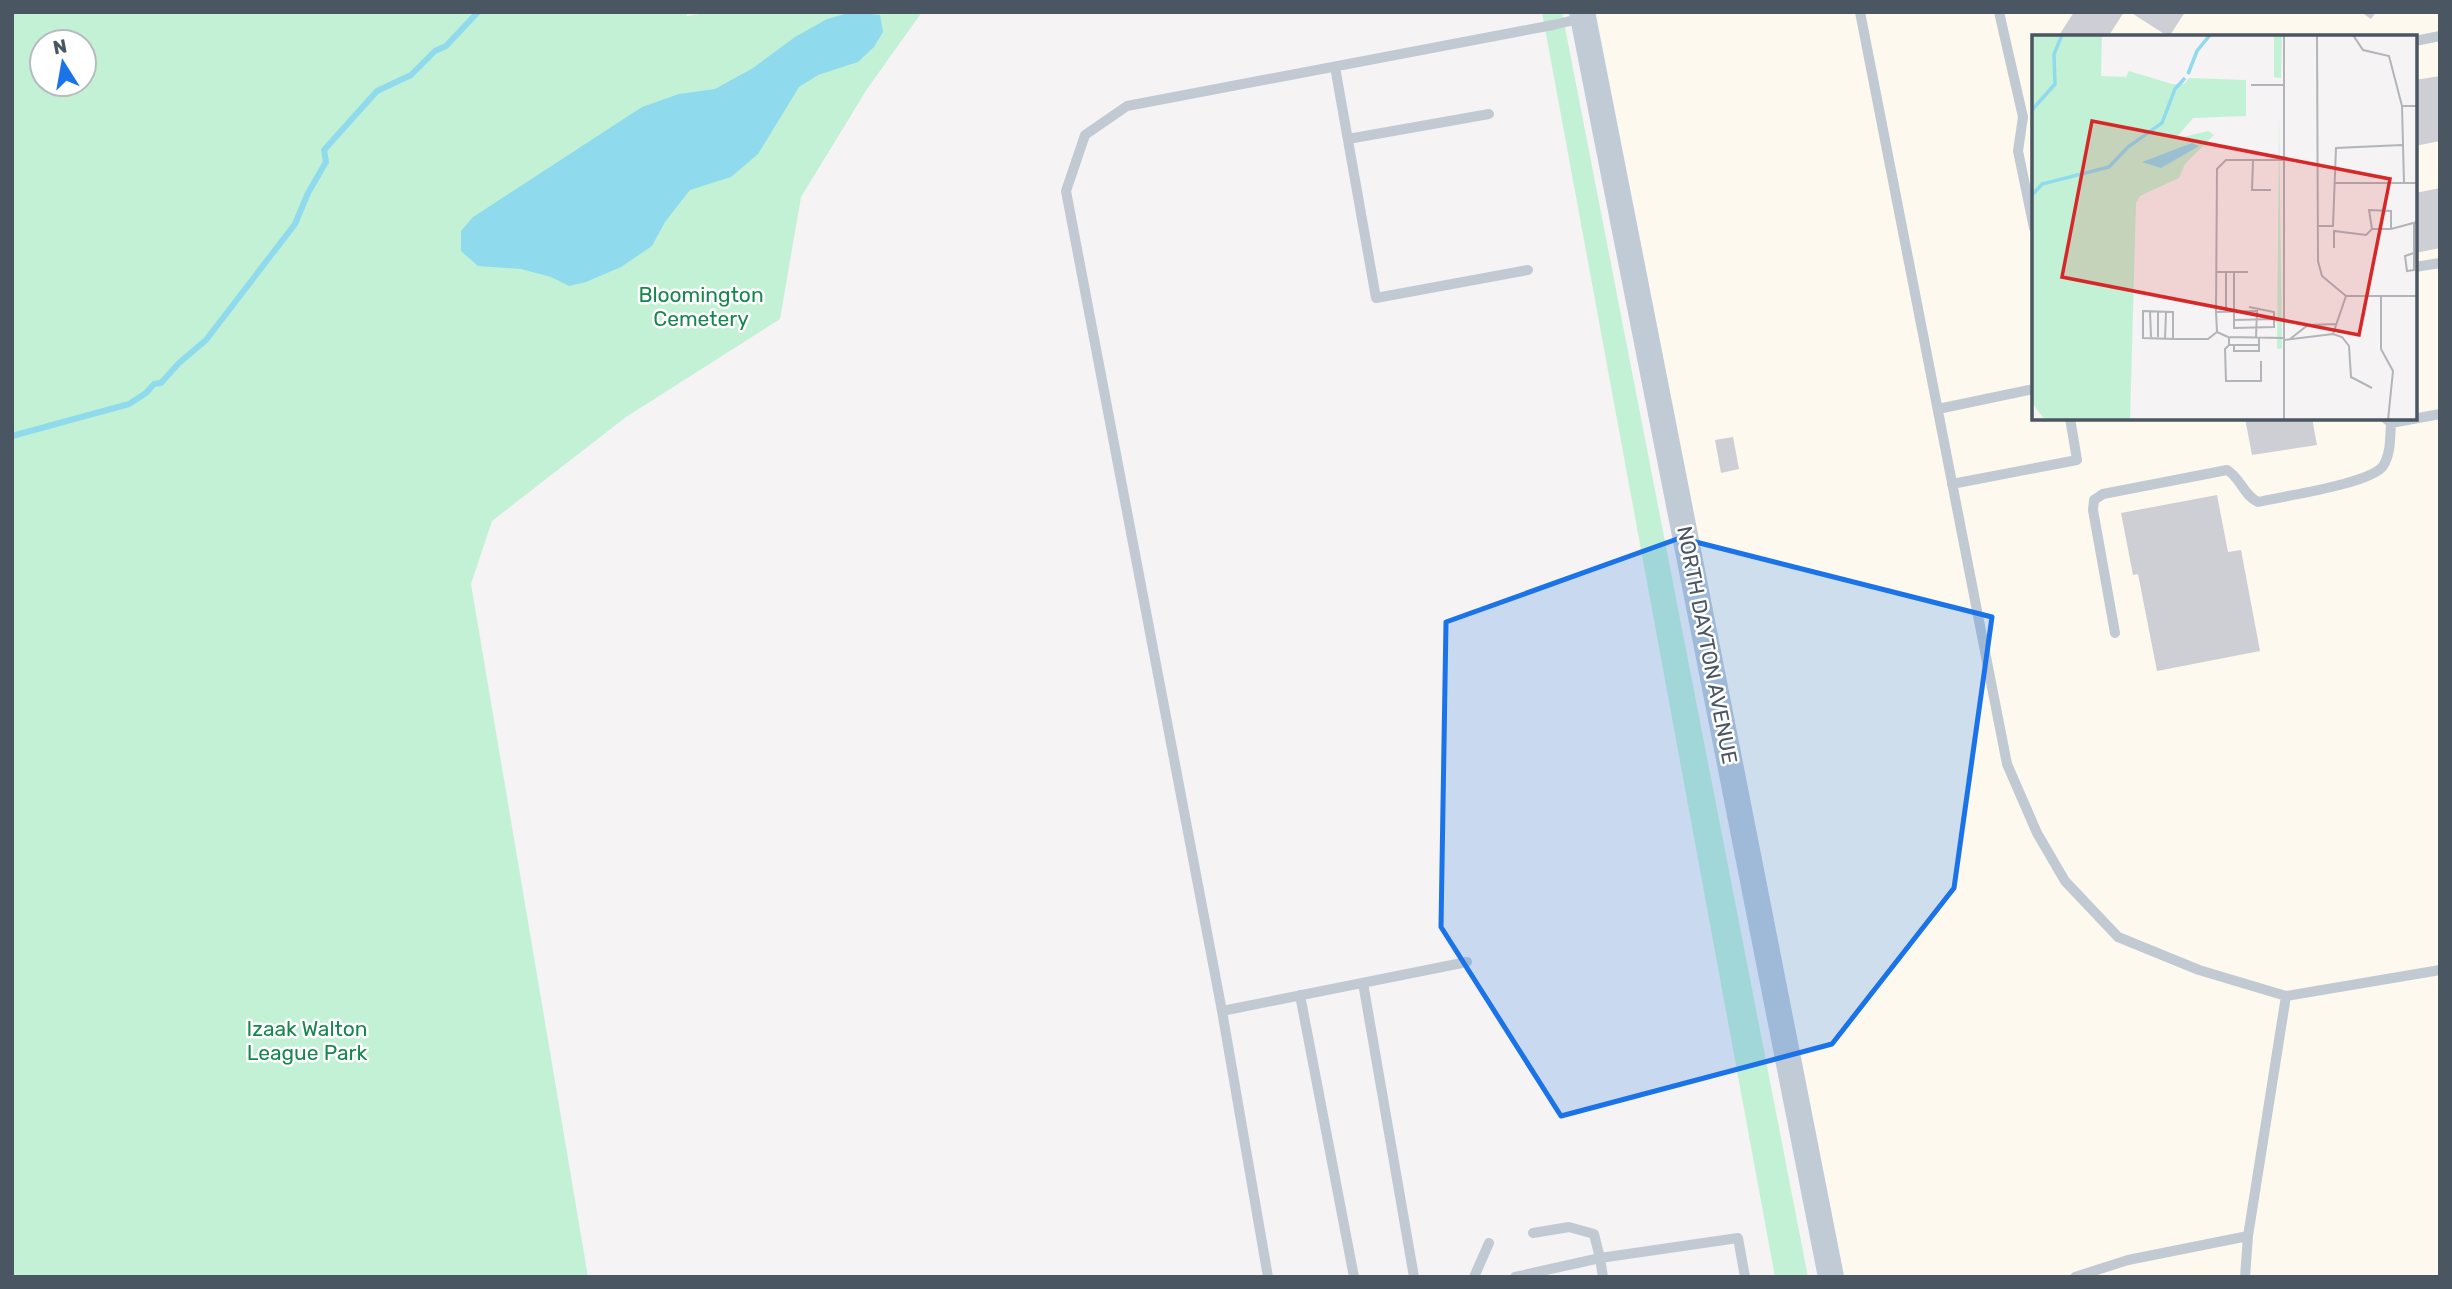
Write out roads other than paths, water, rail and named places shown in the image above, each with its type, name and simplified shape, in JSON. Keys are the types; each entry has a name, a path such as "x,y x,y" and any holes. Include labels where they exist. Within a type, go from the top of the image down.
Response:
{"main road":[{"name":"NORTH DAYTON AVENUE","path":"1583,15 1831,1277"}],"lane":[{"path":"1860,12 2007,764 2037,833 2065,881 2118,937 2199,970 2286,996 2440,970"},
{"path":"1999,12 2028,116 2018,151 2032,218"},
{"path":"1268,1277 1222,1011 1066,191 1085,135 1127,106 1553,25 1583,15"},
{"path":"2417,41 2440,36"},
{"path":"1335,67 1376,298 1528,270"},
{"path":"1348,139 1489,114"},
{"path":"2417,267 2440,263"},
{"path":"1938,409 2032,389"},
{"path":"2417,417 2440,414"},
{"path":"1952,484 2077,460 2070,420"},
{"path":"2115,633 2093,510 2094,500 2103,494 2227,470 2237,476 2249,498 2258,502 2354,481 2372,475 2382,468 2387,458 2388,421"},
{"path":"1222,1011 1467,962"},
{"path":"1363,982 1414,1277"},
{"path":"1300,995 1354,1277"},
{"path":"2245,1277 2248,1236 2286,996"},
{"path":"1533,1233 1569,1227 1594,1234 1604,1277"},
{"path":"2075,1277 2128,1260 2248,1236"},
{"path":"1515,1277 1600,1258 1738,1238 1745,1277"},
{"path":"1474,1277 1489,1243"}],"water":[{"path":"852,12 880,15 883,32 874,47 858,62 818,75 799,87 758,154 731,177 690,190 665,222 652,246 621,267 569,286 551,277 521,269 478,266 461,251 461,231 473,217 642,107 679,94 715,89 753,68 795,37 827,19"}],"waterway":[{"path":"12,436 129,404 154,384 161,383 206,340 295,224 308,193 326,162 324,150 377,91 411,75 435,51 446,46 478,12"}],"park label":[{"name":"Bloomington Cemetery","path":"701,307"},
{"name":"Izaak Walton League Park","path":"307,1041"}]}
